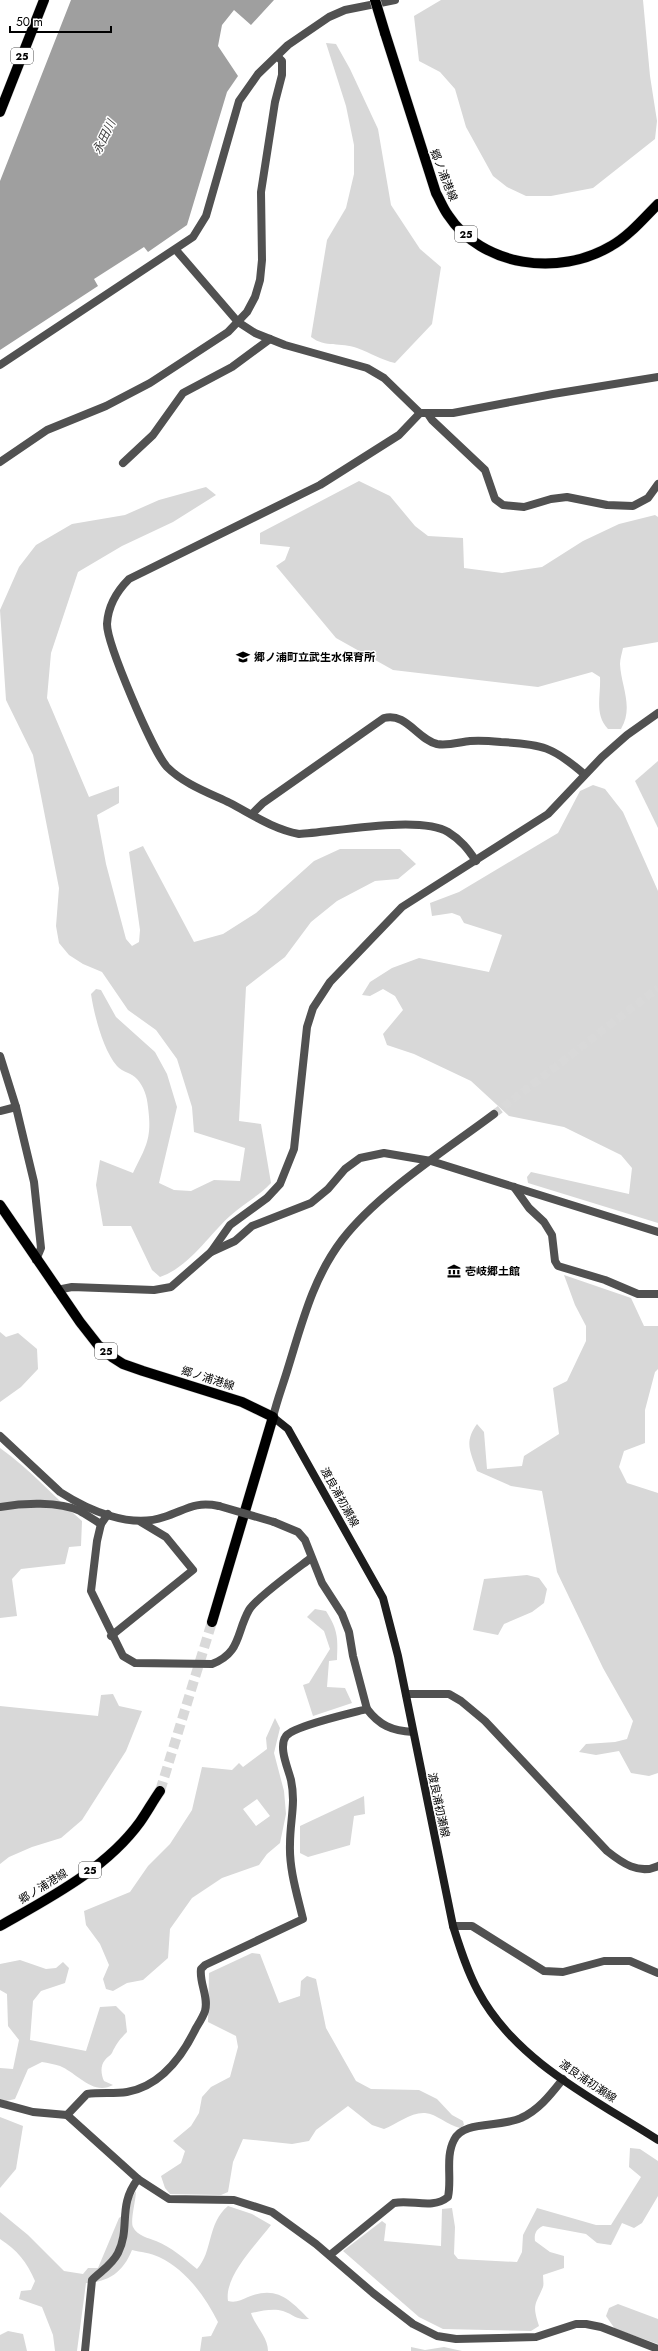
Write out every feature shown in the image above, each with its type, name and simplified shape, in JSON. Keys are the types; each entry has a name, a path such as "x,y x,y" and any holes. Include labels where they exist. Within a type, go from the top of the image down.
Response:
{"main road":[{"name":"25","path":"0,112 44,0"},
{"name":"郷ノ浦港線","path":"375,0 436,193 448,215 476,242 511,259 531,264 575,260 611,246 626,235 658,204"},
{"name":"郷ノ浦港線","path":"0,1205 36,1260 98,1345 123,1364 242,1402 273,1417"},
{"path":"212,1622 273,1417"},
{"name":"渡良浦初瀬線","path":"273,1417 288,1429 383,1598 392,1628 454,1926 465,1962 478,1991 495,2018 527,2052 563,2079 658,2140"},
{"name":"郷ノ浦港線","path":"0,1926 52,1896 100,1862 139,1823 160,1791"}],"street":[{"path":"0,365 176,250 193,237 206,216 238,101 258,74 277,56 329,17 345,10 395,0"},
{"path":"0,462 47,430 106,406 150,383 228,332 238,322 255,297 260,280 262,260 261,192 275,102 282,75 282,61 277,56"},
{"path":"176,250 238,322 270,339 367,368 384,378 486,470 495,499 503,505 524,507 555,498 567,497 624,507 641,503 648,498 658,484"},
{"path":"123,464 153,435 183,393 232,367 270,339"},
{"path":"476,861 466,845 448,832 418,824 299,834 266,824 252,814 178,777 157,754 108,638 107,624 112,600 116,592 129,579 320,485 399,435 424,413 453,413 553,394 658,377"},
{"path":"212,1252 230,1225 268,1198 280,1184 288,1168 294,1149 307,1027 320,995 360,949 402,907 548,814 584,774 627,734 658,713"},
{"path":"252,814 263,803 326,758 384,718 392,716 398,718 428,740 438,744 472,740 545,746 564,756 584,774"},
{"path":"0,1056 16,1107 34,1182 41,1248 36,1260"},
{"path":"0,1111 16,1107"},
{"path":"273,1417 304,1314 317,1281 331,1256 343,1239 377,1204 494,1114"},
{"path":"57,1290 72,1287 163,1290 171,1287 212,1252 235,1241 252,1226 311,1203 328,1189 345,1169 360,1158 384,1153 431,1161 658,1232"},
{"path":"514,1187 529,1208 544,1222 552,1235 555,1261 558,1266 605,1280 638,1294 658,1294"},
{"path":"0,1436 60,1492 70,1499 108,1514 141,1522 166,1537 193,1570 111,1636"},
{"path":"0,1507 21,1504 60,1507 79,1511 101,1524"},
{"path":"141,1522 164,1517 198,1504 219,1506 274,1522 298,1532 304,1540 322,1583 342,1614 350,1632 353,1656 367,1709 378,1721 391,1729 413,1732"},
{"path":"108,1514 101,1524 90,1580 91,1591 111,1636 122,1656 135,1663 212,1664 224,1659 231,1654 251,1608 311,1558"},
{"path":"406,1694 449,1694 461,1701 485,1720 607,1851 624,1864 638,1869 651,1869 658,1866"},
{"path":"67,2115 87,2094 127,2092 150,2084 162,2075 177,2060 188,2045 205,2012 206,1998 201,1969 205,1965 303,1919 290,1865 290,1842 294,1794 283,1746 285,1736 291,1731 309,1725 367,1709"},
{"path":"454,1926 472,1926 544,1971 564,1972 604,1960 630,1960 658,1973"},
{"path":"330,2255 394,2203 403,2201 436,2204 443,2201 448,2197 450,2187 449,2163 453,2140 459,2131 469,2127 505,2124 521,2118 545,2102 563,2079"},
{"path":"0,2103 33,2112 67,2115 138,2179 169,2199 234,2200 272,2212 330,2255 373,2294 413,2324 437,2336 456,2339 536,2337 576,2324 586,2324 601,2327 658,2349"},
{"path":"85,2351 92,2280 112,2263 118,2252 122,2241 126,2202 131,2189 138,2179"}],"shaded area":[{"path":"441,0 643,0 650,76 657,121 655,139 593,188 551,196 526,196 507,187 493,176 466,127 455,89 440,72 419,61 414,16"},
{"path":"326,43 336,44 350,69 378,129 391,205 420,249 441,267 432,324 395,363 351,346 322,343 311,337 327,240 346,208 354,174 354,145 346,106"},
{"path":"359,481 390,496 415,526 428,536 463,538 464,568 502,573 542,567 583,541 619,524 655,515 658,517 658,642 623,648 620,664 627,705 625,721 621,729 608,729 604,723 601,717 599,704 600,677 592,672 538,687 393,670 336,638 276,566 285,560 290,547 260,544 260,533"},
{"path":"206,487 216,495 173,522 122,546 78,572 51,653 47,698 89,797 119,786 119,803 97,815 106,864 126,939 132,946 139,942 140,930 129,852 143,846 194,942 223,934 256,913 314,861 340,849 400,849 416,864 398,879 375,881 337,901 311,922 285,957 246,987 239,1121 261,1124 271,1183 230,1216 189,1259 180,1266 160,1277 152,1270 131,1226 103,1226 96,1185 100,1160 133,1173 145,1148 149,1134 149,1118 147,1099 142,1085 135,1077 117,1066 107,1051 94,1011 91,994 96,989 101,990 116,1017 155,1052 167,1074 177,1107 159,1183 174,1190 191,1191 214,1180 240,1181 245,1148 194,1132 192,1107 177,1059 156,1030 128,1010 102,972 83,964 69,955 59,943 56,926 59,888 33,755 6,700 0,610 19,567 36,545 72,524 125,515 159,500"},
{"path":"658,761 658,828 635,781"},
{"path":"593,785 605,789 623,812 658,891 658,1223 528,1183 527,1177 531,1172 629,1194 632,1168 621,1155 564,1127 509,1116 471,1081 414,1054 387,1045 383,1034 403,1010 395,996 383,989 370,996 362,995 370,982 392,968 419,958 489,972 502,935 464,923 460,916 452,913 432,916 430,903 459,892 558,833 580,791"},
{"path":"564,1275 631,1298 644,1326 658,1326 658,1369 655,1372 645,1410 645,1443 624,1451 619,1467 627,1483 658,1493 658,1773 649,1776 631,1773 619,1751 596,1755 579,1752 586,1744 615,1742 627,1739 633,1721 603,1668 557,1572 542,1491 511,1486 477,1471 470,1452 469,1442 473,1430 477,1424 484,1432 487,1469 522,1466 524,1456 559,1434 553,1388 567,1381 586,1341 586,1326 575,1305"},
{"path":"0,1332 6,1337 18,1333 37,1349 38,1369 21,1387 0,1402"},
{"path":"0,1448 22,1465 82,1521 81,1546 69,1547 65,1564 21,1569 12,1579 17,1616 0,1618"},
{"path":"527,1575 539,1578 547,1589 544,1603 532,1612 504,1624 498,1635 473,1630 484,1579"},
{"path":"315,1609 326,1611 333,1624 336,1634 337,1660 329,1661 327,1687 345,1688 352,1703 313,1716 303,1685 309,1683 330,1649 324,1631 307,1617"},
{"path":"113,1694 119,1706 142,1711 126,1751 82,1820 61,1838 32,1847 9,1857 0,1864 0,1706 98,1716 101,1695"},
{"path":"275,1718 280,1728 274,1753 284,1791 286,1814 280,1843 267,1854 259,1865 222,1878 192,1898 170,1929 168,1958 143,1980 127,1983 113,1991 106,1989 103,1979 109,1965 100,1944 86,1925 84,1911 130,1892 148,1866 170,1844 192,1810 202,1767 232,1770 239,1763 243,1767 267,1749 266,1738","holes":["257,1799 270,1816 256,1826 243,1809"]},
{"path":"364,1796 365,1814 354,1816 350,1845 308,1857 300,1853 300,1826"},
{"path":"252,1953 260,1954 279,2003 300,1996 301,1981 307,1976 316,1979 326,2028 356,2081 371,2089 419,2090 437,2099 452,2115 463,2121 464,2125 460,2128 451,2125 434,2115 420,2113 409,2116 384,2129 372,2125 348,2106 316,2130 309,2141 292,2144 243,2139 233,2162 228,2192 221,2195 170,2194 165,2188 161,2176 181,2163 185,2151 173,2141 191,2126 199,2113 202,2097 211,2087 230,2077 238,2047 236,2036 208,2022 209,1973"},
{"path":"20,1960 46,1969 56,1968 63,1962 69,1968 65,1983 41,1991 33,2001 30,2040 86,2051 100,2007 116,2006 125,2015 127,2032 118,2042 111,2054 103,2062 102,2067 104,2081 113,2085 106,2088 92,2086 60,2066 42,2062 28,2069 15,2099 6,2101 0,2099 0,2068 13,2069 19,2040 8,2026 7,1994 0,1990 0,1964"},
{"path":"0,2117 23,2126 16,2169 0,2188"},
{"path":"630,2148 640,2149 658,2161 658,2196 642,2223 634,2228 622,2223 611,2245 597,2243 586,2234 543,2226 537,2230 535,2234 535,2241 550,2252 564,2256 564,2268 543,2275 543,2286 535,2305 539,2326 531,2331 443,2329 419,2317 343,2251 382,2221 386,2224 384,2241 441,2246 442,2209 452,2208 455,2227 454,2254 458,2259 517,2262 522,2252 523,2235 537,2208 596,2225 611,2225 641,2177 629,2167"},
{"path":"136,2191 132,2224 137,2233 167,2246 197,2269 206,2254 213,2229 221,2213 228,2206 252,2214 271,2225 242,2261 236,2271 228,2291 228,2301 234,2302 258,2294 275,2294 282,2296 296,2306 309,2319 298,2318 279,2310 267,2310 251,2313 264,2336 268,2351 200,2351 202,2337 211,2336 218,2322 201,2293 186,2276 169,2262 153,2254 132,2250 120,2270 102,2281 86,2283 77,2351 55,2351 53,2335 42,2307 19,2299 21,2291 31,2290 35,2281 29,2268 21,2257 0,2239 0,2212 28,2235 64,2271 83,2274 88,2268 98,2268 119,2218 127,2212 131,2199"},
{"path":"618,2304 658,2319 658,2344 615,2329 606,2316 609,2308"},
{"path":"8,2331 23,2334 27,2351 0,2351 0,2335"},
{"path":"411,2347 425,2350 444,2347 462,2351 411,2351"}],"water":[{"name":"永田川","path":"71,0 274,0 251,25 234,10 222,25 218,46 238,76 227,92 187,225 148,252 144,247 94,279 98,286 0,350 0,181"}],"tunnel":[{"path":"494,1114 658,988"},
{"path":"160,1791 212,1622"}],"place":[{"name":"郷ノ浦町立武生水保育所","path":"243,657"},
{"name":"壱岐郷土館","path":"454,1271"}]}
